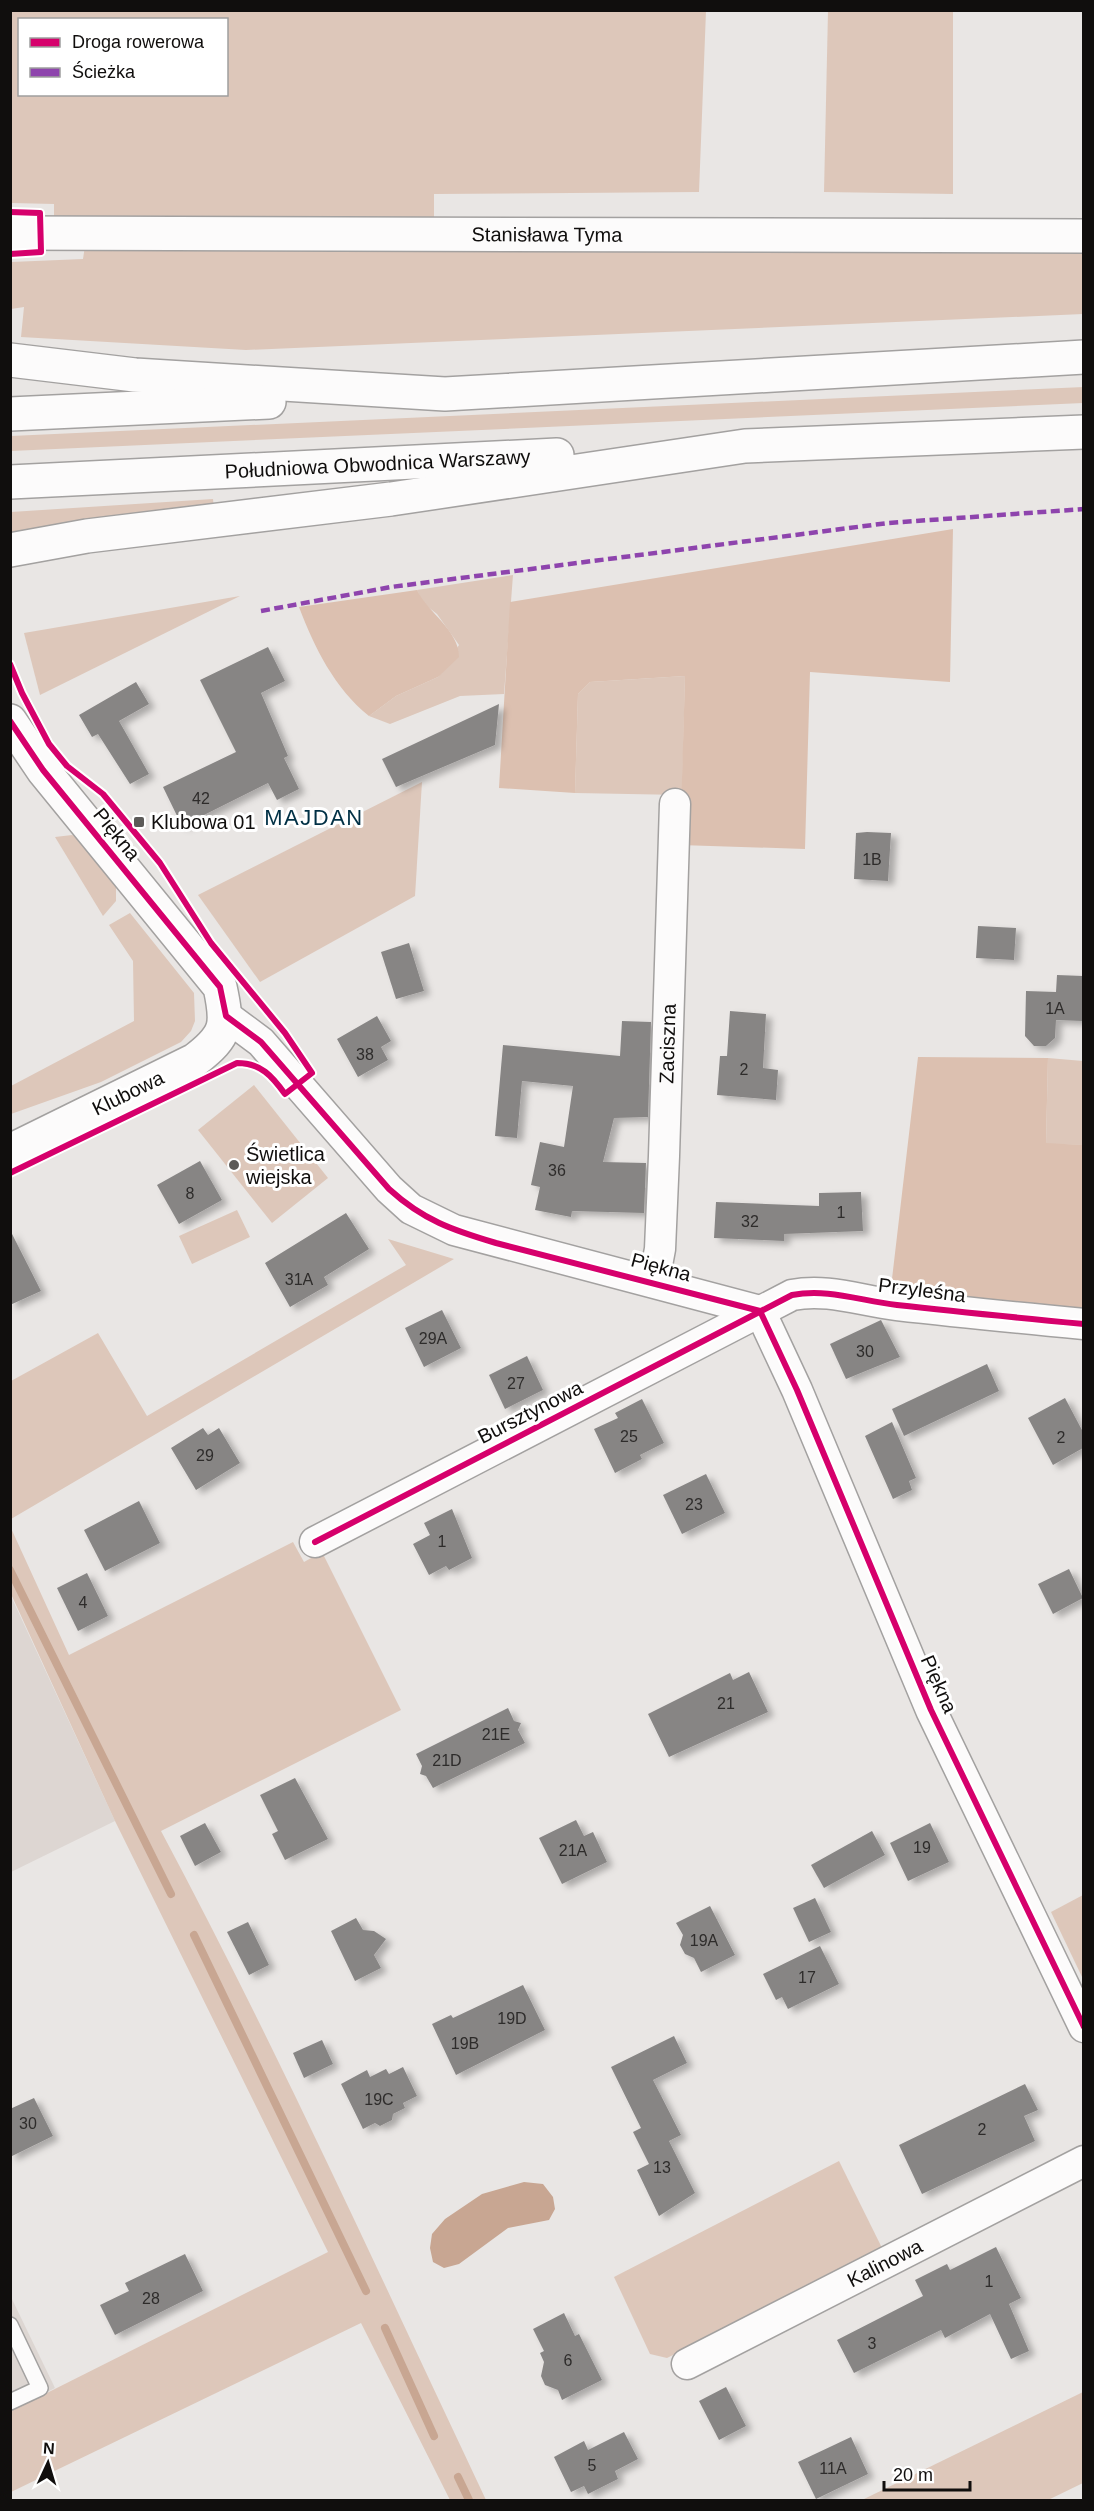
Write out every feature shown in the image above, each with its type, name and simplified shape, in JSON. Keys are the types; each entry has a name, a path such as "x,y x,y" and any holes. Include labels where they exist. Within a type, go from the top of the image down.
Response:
{"main road":[{"name":"Stanisława Tyma","path":"10,233 1083,236"},
{"path":"10,414 445,394 1083,357"},
{"path":"10,360 135,375 445,394"},
{"path":"10,550 87,536 391,499 745,446 1083,432"},
{"name":"Południowa Obwodnica Warszawy","path":"10,482 745,446"},
{"name":"Piękna","path":"10,721 43,770 219,987 226,1016"},
{"name":"Klubowa","path":"10,1151 195,1060 210,1049 220,1036 226,1016"}],"street":[{"name":"Zaciszna","path":"654,1281 660,1249 675,804"},
{"name":"Piękna","path":"226,1016 261,1042 389,1189 411,1209 432,1221 496,1243 654,1281 760,1311 797,1390 931,1710 1083,2027"},
{"name":"Przyleśna","path":"760,1311 783,1299 807,1293 1083,1324"},
{"name":"Bursztynowa","path":"315,1542 760,1311"},
{"name":"Kalinowa","path":"687,2364 1083,2161"}],"lane":[{"path":"10,2325 40,2388 10,2402"}],"shaded area":[{"path":"11,11 706,11 699,192 434,194 434,219 54,216 54,204 11,203"},
{"path":"828,11 953,11 953,194 824,192"},
{"path":"85,246 1083,252 1083,314 246,350 21,337 24,307 11,309 11,262 83,259"},
{"path":"1084,387 1083,403 11,451 11,436"},
{"path":"213,499 214,509 11,533 11,512"},
{"path":"953,529 950,682 810,672 805,849 680,845 685,676 590,682 578,694 575,793 499,788 510,602"},
{"path":"513,575 504,694 460,696 390,724 369,716 396,696 438,677 459,645 437,614 423,603 417,590"},
{"path":"417,590 449,630 458,647 459,657 438,677 396,696 369,716 346,693 327,666 311,637 299,607"},
{"path":"240,596 40,695 24,633"},
{"path":"685,676 682,795 575,793 578,694 590,682"},
{"path":"422,782 415,896 260,982 198,895"},
{"path":"72,835 77,837 116,883 116,901 103,916 55,837"},
{"path":"130,913 194,993 195,1021 191,1031 181,1042 101,1082 11,1114 11,1086 134,1021 133,961 109,925"},
{"path":"918,1057 1048,1058 1046,1143 1083,1145 1083,1315 890,1296"},
{"path":"1048,1058 1083,1061 1083,1145 1046,1144"},
{"path":"254,1085 328,1178 272,1223 198,1130"},
{"path":"237,1210 250,1237 192,1264 179,1236"},
{"path":"388,1239 454,1259 11,1519 11,1381 98,1333 147,1416 406,1265"},
{"path":"10,1526 69,1655 293,1542 304,1562 322,1552 401,1710 161,1831 287,2080 486,2500 450,2500 361,2323 11,2492 11,2411 328,2252 115,1821 11,1594"},
{"path":"10,1594 115,1821 11,1872 10,1872"},
{"path":"1083,1895 1083,1979 1051,1912"},
{"path":"839,2161 883,2250 667,2358 650,2354 614,2277"},
{"path":"524,2182 543,2184 553,2197 555,2209 549,2220 508,2228 459,2264 444,2268 433,2262 430,2248 432,2234 445,2219 482,2194"},
{"path":"10,2295 55,2388 11,2411 10,2411"},
{"path":"1083,2392 1083,2483 1048,2500 862,2500"}],"building":[{"path":"268,647 285,681 261,693 288,756 284,758 299,789 277,800 268,783 182,826 163,787 236,752 200,680"},
{"path":"136,682 149,704 119,721 149,774 130,784 98,734 92,737 79,715"},
{"path":"499,704 495,745 396,787 382,759"},
{"path":"856,833 891,833 888,881 854,879"},
{"path":"978,926 1016,928 1014,960 976,958"},
{"path":"409,943 424,991 396,999 381,952"},
{"path":"1057,975 1083,976 1083,1021 1056,1020 1055,1038 1046,1046 1034,1046 1025,1036 1026,991 1056,992"},
{"path":"730,1011 766,1014 763,1068 778,1070 776,1100 717,1095 720,1056 727,1056"},
{"path":"377,1016 391,1041 381,1047 388,1060 358,1077 337,1039"},
{"path":"622,1021 651,1022 648,1117 614,1118 603,1162 646,1163 644,1213 572,1211 571,1217 535,1210 540,1187 531,1185 540,1142 564,1147 573,1086 522,1081 517,1138 495,1136 503,1045 620,1056"},
{"path":"200,1161 222,1200 179,1224 157,1185"},
{"path":"861,1192 863,1231 784,1234 784,1241 714,1238 716,1202 819,1206 819,1193"},
{"path":"346,1213 369,1249 324,1277 328,1285 290,1307 265,1263"},
{"path":"10,1230 41,1291 10,1305"},
{"path":"442,1310 461,1348 424,1367 405,1328"},
{"path":"881,1320 900,1357 846,1379 830,1344"},
{"path":"527,1356 543,1390 505,1409 489,1375"},
{"path":"987,1364 999,1391 904,1436 892,1409"},
{"path":"1065,1398 1083,1432 1083,1448 1053,1465 1028,1418"},
{"path":"642,1399 664,1443 640,1455 642,1459 615,1473 594,1429 618,1418 615,1413"},
{"path":"892,1422 916,1478 909,1481 912,1490 893,1499 865,1436"},
{"path":"203,1428 208,1435 219,1428 240,1463 196,1490 171,1448"},
{"path":"706,1474 725,1513 682,1534 663,1495"},
{"path":"139,1501 160,1543 105,1571 84,1530"},
{"path":"452,1509 472,1558 449,1570 446,1566 429,1575 413,1544 430,1535 424,1523"},
{"path":"1069,1569 1083,1598 1053,1614 1038,1584"},
{"path":"87,1573 108,1616 78,1631 57,1588"},
{"path":"749,1672 768,1712 669,1757 648,1714 730,1673 733,1680"},
{"path":"508,1708 514,1721 521,1723 518,1730 525,1743 433,1788 426,1776 420,1774 422,1766 416,1754"},
{"path":"295,1778 328,1839 285,1860 272,1834 278,1831 260,1795"},
{"path":"576,1820 584,1836 593,1832 607,1862 562,1884 539,1838"},
{"path":"205,1823 221,1852 195,1866 180,1836"},
{"path":"930,1823 949,1862 908,1881 890,1843"},
{"path":"872,1831 885,1855 824,1888 811,1865"},
{"path":"815,1898 831,1932 809,1942 793,1908"},
{"path":"710,1906 735,1955 701,1972 694,1958 685,1954 680,1945 683,1935 676,1923"},
{"path":"356,1918 363,1930 374,1931 386,1939 374,1955 381,1968 355,1981 331,1931"},
{"path":"248,1922 269,1965 249,1975 227,1932"},
{"path":"820,1946 839,1984 788,2009 782,1997 776,2000 763,1974"},
{"path":"523,1985 545,2030 456,2075 432,2024 451,2015 453,2018"},
{"path":"674,2036 687,2063 653,2080 681,2135 669,2141 695,2193 659,2216 637,2170 649,2164 633,2132 641,2128 611,2067"},
{"path":"322,2040 333,2064 304,2078 293,2053"},
{"path":"403,2067 417,2096 403,2103 405,2108 393,2114 392,2120 380,2126 375,2123 363,2129 341,2084 367,2070 370,2077 386,2069 389,2074"},
{"path":"1025,2084 1038,2110 1024,2116 1035,2141 922,2194 899,2145"},
{"path":"34,2098 53,2136 10,2157 10,2109"},
{"path":"996,2247 1021,2298 1009,2304 1029,2351 1011,2359 990,2314 945,2338 941,2330 854,2373 837,2340 923,2296 915,2280 947,2264 950,2270"},
{"path":"185,2254 203,2291 115,2335 100,2305 129,2291 125,2283"},
{"path":"564,2313 575,2336 579,2334 602,2380 562,2400 558,2390 545,2385 541,2376 544,2362 540,2353 544,2351 533,2329"},
{"path":"726,2387 746,2426 719,2440 699,2401"},
{"path":"624,2432 638,2459 615,2471 618,2479 588,2494 584,2486 571,2492 554,2457 584,2441 588,2450"},
{"path":"851,2437 868,2474 816,2499 798,2462"}],"waterway":[{"path":"10,1570 171,1894"},
{"path":"194,1935 366,2291"},
{"path":"385,2328 434,2436"},
{"path":"458,2477 469,2500"}],"marked path":[{"path":"261,611 391,587 888,523 1084,509"}],"cycle path":[{"path":"10,212 40,213 41,252 10,254"},
{"path":"10,664 22,693 49,744 67,766 103,794 160,863 211,943 285,1033 312,1073 285,1094 259,1068 237,1063 10,1173"},
{"path":"10,721 43,770 220,987 226,1016 261,1042 389,1189 402,1200 439,1223 496,1243 760,1311 797,1390 931,1710 1084,2027"},
{"path":"315,1542 792,1295 832,1294 897,1305 1084,1324"}],"place":[{"name":"Klubowa 01","path":"139,822"},
{"name":"Świetlica wiejska","path":"234,1165"}],"district":[{"name":"MAJDAN","path":"314,817"}]}
